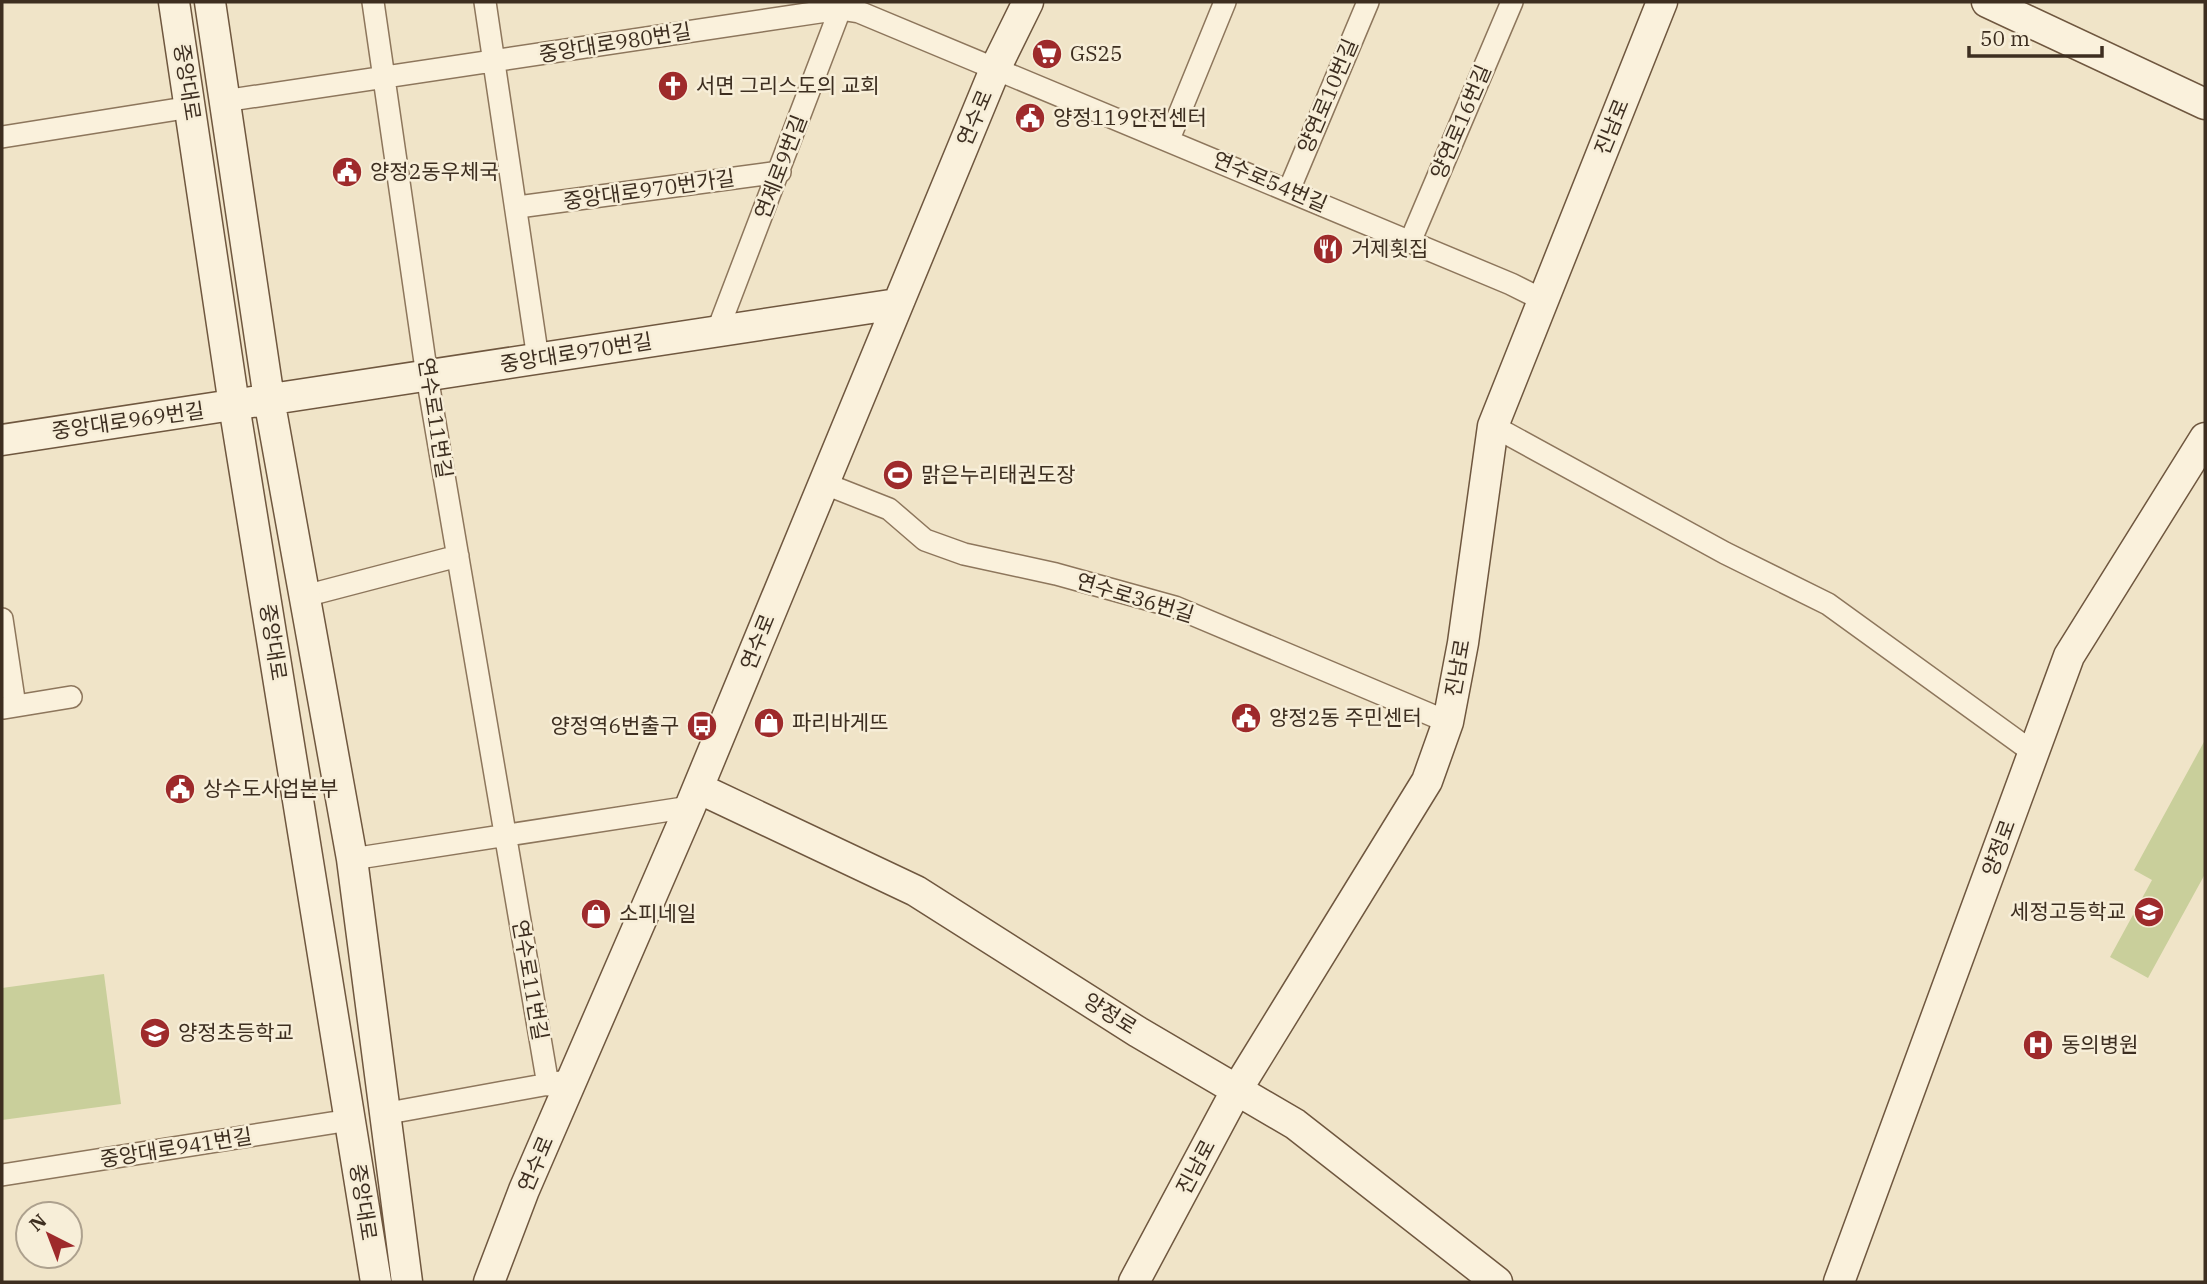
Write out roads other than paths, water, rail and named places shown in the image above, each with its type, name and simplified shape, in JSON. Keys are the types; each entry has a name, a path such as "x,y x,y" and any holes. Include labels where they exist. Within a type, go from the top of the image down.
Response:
{"street":[{"name":"중앙대로","path":"174,2 191,107 252,402 304,596 352,859 383,1114 411,1274"},
{"name":"중앙대로","path":"209,2 224,101 252,402 350,1121 376,1282"},
{"name":"연수로11번길","path":"373,2 428,376 505,834 560,1082"},
{"path":"485,2 518,207 538,359"},
{"name":"연수로","path":"494,1269 560,1082 694,798 996,67 1027,2"},
{"path":"1169,139 1225,2"},
{"name":"양연로10번길","path":"1289,190 1368,2"},
{"name":"양연로16번길","path":"1410,242 1512,2"},
{"path":"1987,2 2205,104"},
{"name":"진남로","path":"1134,1282 1236,1091 1427,781 1448,722 1463,643 1493,426 1659,3"},
{"name":"중앙대로980번길","path":"224,101 496,61 841,5 996,67"},
{"name":"연제로9번길","path":"717,332 780,172 841,5"},
{"name":"연수로54번길","path":"996,67 1543,300"},
{"path":"2,137 191,107"},
{"name":"중앙대로970번가길","path":"518,207 780,172"},
{"name":"중앙대로970번길","path":"252,402 897,304"},
{"name":"중앙대로969번길","path":"2,440 252,402"},
{"path":"1493,426 1725,553 1828,604 2034,752"},
{"name":"양정로","path":"1839,1282 2069,656 2205,438"},
{"name":"연수로36번길","path":"823,483 888,509 925,540 964,554 1056,574 1175,607 1448,722"},
{"name":"중앙대로","path":"304,596 458,556"},
{"path":"2,619 9,707 71,697"},
{"path":"352,859 505,834 694,798"},
{"name":"양정로","path":"694,798 916,891 1236,1091 1295,1124 1497,1282"},
{"path":"383,1114 560,1082"},
{"name":"중앙대로941번길","path":"2,1175 350,1121"},
{"path":"463,1282 494,1269"}],"place":[{"name":"GS25","path":"1047,54"},
{"name":"서면 그리스도의 교회","path":"673,86"},
{"name":"양정119안전센터","path":"1030,118"},
{"name":"양정2동우체국","path":"347,172"},
{"name":"거제횟집","path":"1328,249"},
{"name":"맑은누리태권도장","path":"898,475"},
{"name":"양정2동 주민센터","path":"1246,718"},
{"name":"파리바게뜨","path":"769,723"},
{"name":"양정역6번출구","path":"702,726"},
{"name":"상수도사업본부","path":"180,789"},
{"name":"세정고등학교","path":"2149,912"},
{"name":"소피네일","path":"596,914"},
{"name":"양정초등학교","path":"155,1033"},
{"name":"동의병원","path":"2038,1045"}]}
